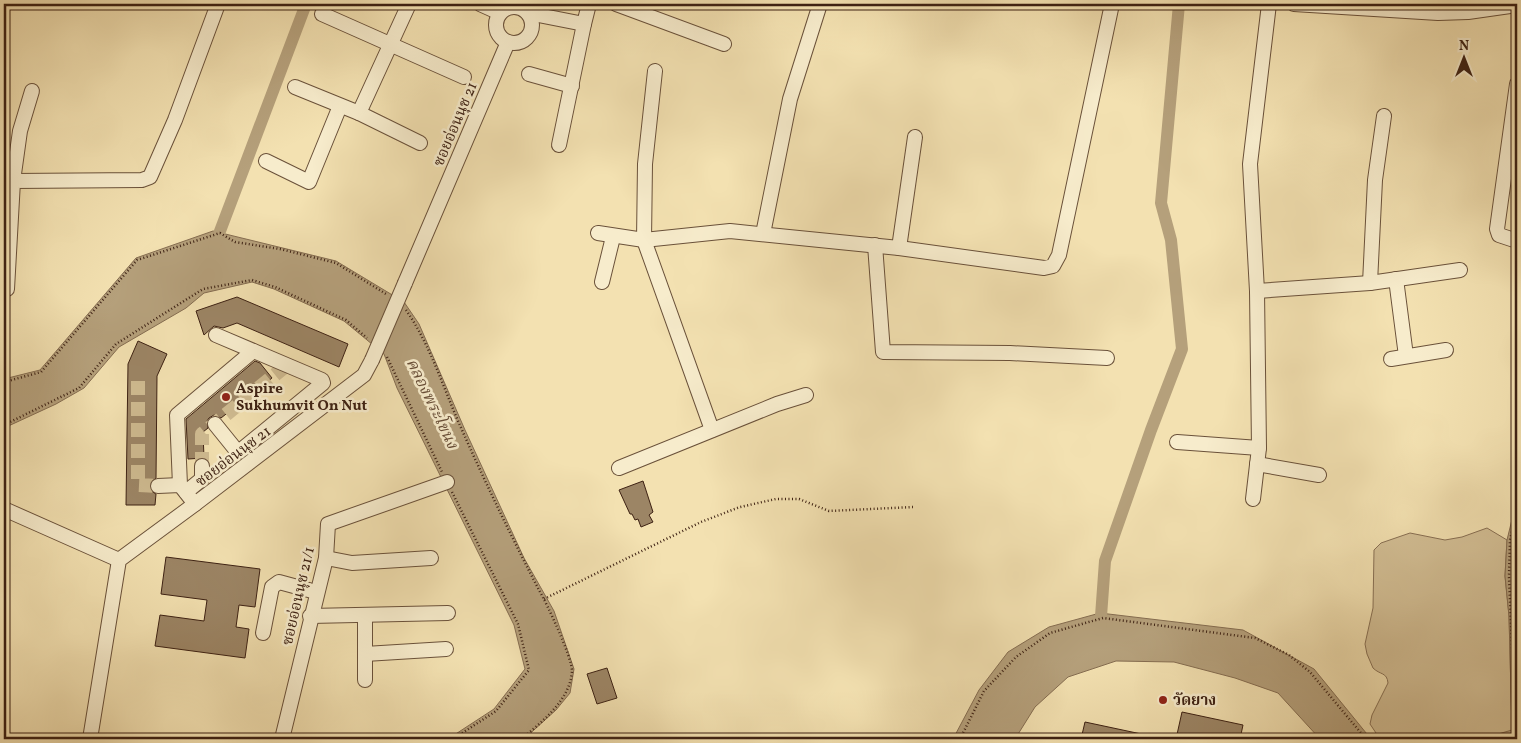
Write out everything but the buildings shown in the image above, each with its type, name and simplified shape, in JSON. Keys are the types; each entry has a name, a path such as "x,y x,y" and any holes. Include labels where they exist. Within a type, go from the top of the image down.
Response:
{"street":[{"path":"13,182 142,180 150,177 175,120 218,4"},
{"path":"359,113 410,4"},
{"path":"559,145 589,4"},
{"path":"616,4 724,44"},
{"path":"763,234 790,99 820,4"},
{"path":"598,233 613,237 644,240 730,231 874,245 1044,268 1054,264 1059,254 1112,4"},
{"path":"1253,499 1259,448 1257,291 1250,164 1269,4"},
{"path":"1294,4 1438,13 1468,12 1517,5"},
{"path":"528,13 532,24 530,35 520,43 508,42 502,40 496,30 496,24 489,7 516,7 528,13 584,24"},
{"path":"322,14 464,77"},
{"name":"ซอยอ่อนนุช 21","path":"118,560 195,504 364,375 508,42"},
{"path":"655,71 645,164 644,240 712,430"},
{"path":"529,74 572,86"},
{"path":"1517,84 1516,112 1496,231 1499,235 1517,241"},
{"path":"295,87 359,113 420,143"},
{"path":"7,289 13,182 20,131 32,91"},
{"path":"266,161 309,182 340,106"},
{"path":"1370,283 1375,180 1384,116"},
{"path":"899,248 915,137"},
{"path":"602,282 613,237"},
{"path":"874,245 883,352 1010,353 1107,358"},
{"path":"1257,291 1370,283 1460,270"},
{"path":"1396,279 1406,356"},
{"path":"215,424 236,450 240,451 322,384 322,380 216,335"},
{"path":"1391,359 1446,350"},
{"path":"195,504 183,489 178,414 254,351"},
{"path":"619,468 777,404 806,395"},
{"path":"1177,442 1259,448"},
{"path":"1257,464 1319,475"},
{"path":"158,486 183,489 202,479 202,466"},
{"name":"ซอยอ่อนนุช 21/1","path":"282,739 310,616 326,558 329,523 447,482"},
{"path":"4,510 118,560 90,739"},
{"path":"326,558 352,563 431,558"},
{"path":"263,634 272,587 275,583 279,582 316,592"},
{"path":"310,616 448,613"},
{"path":"365,615 365,680"},
{"path":"365,654 446,649"}],"path":[{"path":"4,382 41,372 137,260 220,233 235,242 280,249 336,263 387,294"},
{"path":"4,424 79,388 116,344 203,289 252,280 275,287 346,320 372,342"},
{"path":"402,304 418,326 462,430 551,612 572,671 566,693 554,709 522,739"},
{"path":"386,353 447,482 518,624 529,670 496,711 453,739"},
{"path":"544,599 701,522 740,507 776,499 800,499 829,511 913,507"},
{"path":"1516,739 1509,577 1510,540 1517,512"},
{"path":"960,739 984,691 1016,657 1050,634 1103,618 1255,638 1289,655 1310,672 1366,739"}],"shaded area":[{"path":"1487,528 1507,540 1505,576 1509,616 1512,731 1491,736 1491,739 1421,739 1418,735 1404,735 1380,739 1370,724 1372,715 1388,683 1385,675 1373,668 1365,644 1373,608 1374,550 1381,543 1410,533 1445,540 1462,537"}],"water":[{"name":"คลองพระโขนง","path":"213,231 336,261 404,302 419,324 524,558 554,611 574,669 570,693 556,710 524,739 448,739 494,709 525,669 514,625 397,388 384,354 344,321 274,289 252,282 204,293 186,308 119,347 84,388 56,404 4,428 4,379 40,370 136,258"},
{"path":"1517,499 1517,739 1491,739 1491,736 1512,730 1509,616 1505,576 1507,540"},
{"path":"1100,613 1243,630 1314,669 1371,739 1320,739 1278,693 1235,678 1174,662 1116,661 1068,677 1035,707 1015,739 953,739 979,690 1008,652 1049,627"}],"waterway":[{"path":"214,247 306,4"},
{"path":"1100,630 1105,561 1182,349 1171,240 1161,203 1179,4"}],"tunnel":[{"path":"202,466 202,434 287,365"},
{"path":"138,381 138,485 158,486"}],"place":[{"name":"Aspire Sukhumvit On Nut","path":"226,397"},
{"name":"วัดยาง","path":"1163,700"}]}
